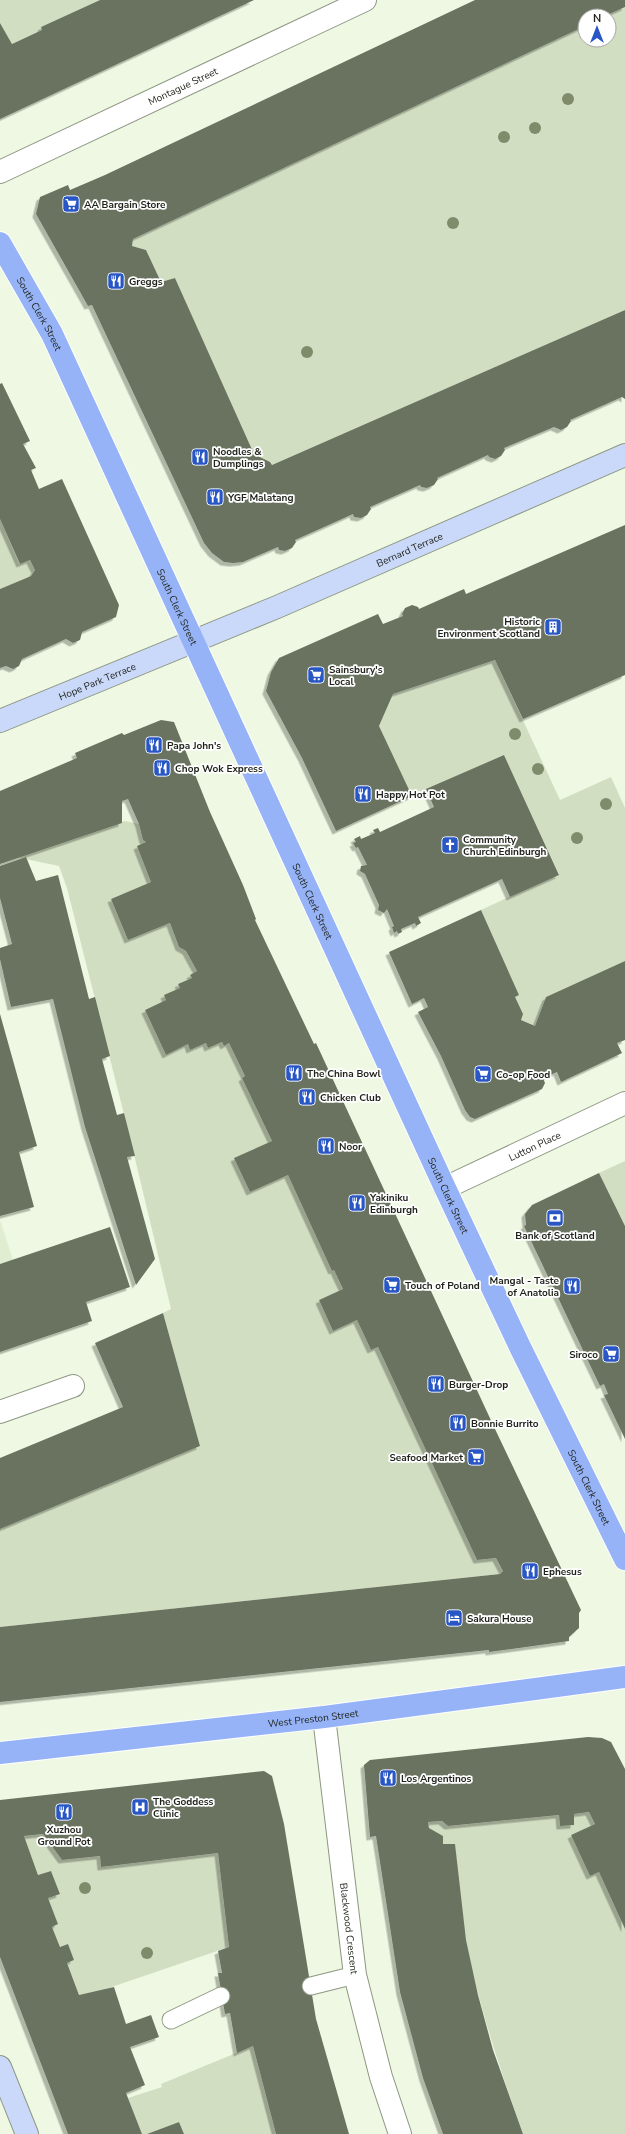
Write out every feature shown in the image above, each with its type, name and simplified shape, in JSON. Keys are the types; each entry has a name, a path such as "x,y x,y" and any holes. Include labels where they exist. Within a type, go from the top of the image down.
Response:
{"main road":[{"name":"South Clerk Street","path":"0,243 52,334 445,1188 520,1347 625,1559"},
{"name":"West Preston Street","path":"0,1753 324,1717 625,1677"}],"street":[{"name":"Montague Street","path":"0,172 365,0"},
{"name":"Bernard Terrace","path":"194,642 625,455"},
{"name":"Hope Park Terrace","path":"0,721 194,642"},
{"name":"Lutton Place","path":"445,1188 625,1103"},
{"path":"0,1412 73,1386"},
{"name":"Blackwood Crescent","path":"324,1717 355,1975 381,2077 400,2134"},
{"path":"0,2067 27,2134"}],"lane":[{"path":"311,1986 355,1975"},
{"path":"171,2020 222,1996"}],"shaded area":[{"path":"0,0 100,0 41,27 42,30 12,44 0,23"},
{"path":"625,7 625,310 272,465 270,462 254,454 175,278 161,282 146,250 132,246 133,239 577,30 577,48 617,48 617,11"},
{"path":"0,519 19,564 30,560 35,570 31,576 0,589"},
{"path":"495,660 560,800 611,777 625,808 625,961 546,997 535,1026 521,1020 515,997 519,995 481,910 559,874 504,755 412,796 379,726 393,694"},
{"path":"125,821 139,824 146,842 151,882 111,899 128,940 170,923 179,947 186,951 197,971 190,975 192,978 178,984 180,988 166,1000 145,1010 166,1055 188,1044 190,1050 206,1043 208,1048 222,1042 224,1046 229,1043 245,1076 242,1078 272,1141 235,1158 250,1192 288,1175 332,1270 334,1270 343,1289 319,1300 333,1331 357,1320 371,1350 378,1347 477,1560 496,1558 503,1571 500,1574 0,1627 0,1529 200,1446 163,1313 171,1309 131,1142 67,888 59,866 16,857"},
{"path":"625,1161 625,1226 599,1173"},
{"path":"0,1220 13,1260 0,1264"},
{"path":"589,1812 595,1824 571,1835 590,1876 599,1872 625,1929 625,2134 523,2134 491,2039 471,1966 462,1917 455,1845 443,1844 443,1836 429,1828 428,1822 442,1821 448,1826 559,1815 560,1826 574,1825 574,1814"},
{"path":"43,1834 62,1860 100,1856 101,1867 218,1853 229,1947 97,1992 79,1995 67,1963 74,1960 68,1945 60,1947 52,1927 58,1924 48,1898 60,1893 51,1871 38,1875 24,1836"},
{"path":"253,2046 276,2134 184,2134 179,2122 147,2134 142,2134 128,2098 162,2087 161,2084"}],"building":[{"path":"100,0 254,0 0,119 0,23 12,44 42,30 41,27"},
{"path":"475,0 625,0 625,7 617,11 617,8 577,8 577,30 135,238 133,239 132,246 146,250 161,282 175,278 254,454 270,462 272,465 625,310 625,399 622,397 570,420 571,421 567,427 561,430 554,427 504,448 505,450 501,456 495,459 489,457 488,455 437,478 438,479 434,485 427,488 421,487 420,485 370,507 371,509 367,515 361,518 354,517 353,514 295,540 296,542 292,548 285,551 279,550 278,547 243,562 224,562 212,553 204,543 92,305 88,306 36,214 40,197 68,185 70,190 105,175"},
{"path":"2,383 30,441 23,444 36,468 31,470 39,489 62,479 119,605 116,617 82,632 80,640 73,643 66,639 22,659 19,666 13,669 6,666 0,668 0,589 31,576 35,570 30,560 20,564 0,519 0,384"},
{"path":"625,525 625,675 523,719 495,660 393,694 379,726 412,796 336,831 302,758 266,691 271,672 279,658 378,614 383,624 403,616 402,614 405,608 412,605 418,607 419,609 464,589 466,594"},
{"path":"161,720 174,722 210,812 243,885 256,919 255,920 314,1044 316,1043 495,1429 581,1610 579,1613 579,1628 569,1637 569,1641 489,1652 489,1650 0,1702 0,1627 500,1574 503,1571 496,1558 477,1560 378,1347 371,1350 357,1320 333,1331 319,1300 343,1289 334,1270 332,1271 288,1175 250,1192 234,1158 272,1141 242,1078 245,1076 229,1043 224,1046 222,1042 208,1048 206,1043 190,1050 188,1044 166,1055 145,1010 166,1000 164,995 180,988 178,984 192,978 190,975 197,971 186,951 179,947 170,923 128,940 111,899 151,882 137,846 146,842 143,840 139,824 128,799 122,801 122,823 0,864 0,791 77,758 75,753 122,733 124,735"},
{"name":"Community Church Edinburgh","path":"504,755 559,875 510,897 502,879 418,917 421,923 416,926 415,923 401,929 402,932 398,934 397,931 394,933 392,927 394,926 387,909 384,913 378,910 379,905 365,874 360,871 361,866 367,865 358,847 356,848 353,843 356,842 354,839 360,836 361,839 375,833 373,830 378,828 380,832 434,807 426,789"},
{"path":"26,857 36,881 58,875 89,999 95,997 110,1056 102,1059 117,1115 124,1113 135,1156 127,1157 155,1259 136,1285 85,1127 53,999 11,1007 0,959 0,948 12,944 0,898 0,866"},
{"path":"481,910 519,995 515,997 523,1014 521,1020 535,1026 546,997 625,961 625,1040 617,1043 622,1053 561,1082 557,1072 543,1078 545,1083 542,1089 475,1119 470,1117 465,1110 441,1056 418,1012 428,1007 424,998 412,1004 389,952"},
{"path":"0,1014 37,1146 19,1152 34,1207 0,1216"},
{"path":"599,1173 625,1226 625,1439 604,1395 608,1394 604,1384 600,1386 524,1226 526,1225 525,1214 532,1205"},
{"path":"110,1227 130,1287 86,1302 92,1321 0,1352 0,1264"},
{"path":"163,1313 200,1446 0,1529 0,1458 123,1407 95,1343"},
{"path":"588,1737 602,1738 611,1742 625,1769 625,1929 599,1872 590,1876 571,1835 595,1824 589,1812 574,1814 574,1825 560,1826 559,1815 448,1826 442,1821 428,1822 429,1828 443,1836 443,1844 455,1844 466,1940 478,1995 493,2050 523,2134 443,2134 423,2078 400,1992 376,1836 370,1837 364,1765 370,1760"},
{"path":"264,1771 272,1776 284,1824 316,2019 349,2134 276,2134 253,2046 237,2053 230,2013 225,2014 218,1973 222,1973 218,1951 229,1947 218,1853 101,1867 100,1856 62,1860 43,1834 24,1836 38,1875 51,1871 60,1894 48,1898 58,1924 52,1927 60,1947 68,1944 74,1960 67,1963 79,1995 114,1987 126,2024 151,2015 159,2037 130,2047 145,2085 126,2093 142,2134 68,2134 0,1957 0,1800"},
{"path":"179,2122 184,2134 147,2134"}],"place":[{"name":"AA Bargain Store","path":"71,204"},
{"name":"Greggs","path":"116,281"},
{"name":"Noodles & Dumplings","path":"200,457"},
{"name":"YGF Malatang","path":"215,497"},
{"name":"Historic Environment Scotland","path":"553,627"},
{"name":"Sainsbury's Local","path":"316,675"},
{"name":"Papa John's","path":"154,745"},
{"name":"Chop Wok Express","path":"162,768"},
{"name":"Happy Hot Pot","path":"363,794"},
{"name":"Community Church Edinburgh","path":"450,845"},
{"name":"The China Bowl","path":"294,1073"},
{"name":"Co-op Food","path":"483,1074"},
{"name":"Chicken Club","path":"307,1097"},
{"name":"Noor","path":"326,1146"},
{"name":"Yakiniku Edinburgh","path":"357,1203"},
{"name":"Bank of Scotland","path":"555,1218"},
{"name":"Touch of Poland","path":"392,1285"},
{"name":"Mangal - Taste of Anatolia","path":"572,1286"},
{"name":"Siroco","path":"611,1354"},
{"name":"Burger-Drop","path":"436,1384"},
{"name":"Bonnie Burrito","path":"458,1423"},
{"name":"Seafood Market","path":"476,1457"},
{"name":"Ephesus","path":"530,1571"},
{"name":"Sakura House","path":"454,1618"},
{"name":"Los Argentinos","path":"388,1778"},
{"name":"The Goddess Clinic","path":"140,1807"},
{"name":"Xuzhou Ground Pot","path":"64,1812"}]}
